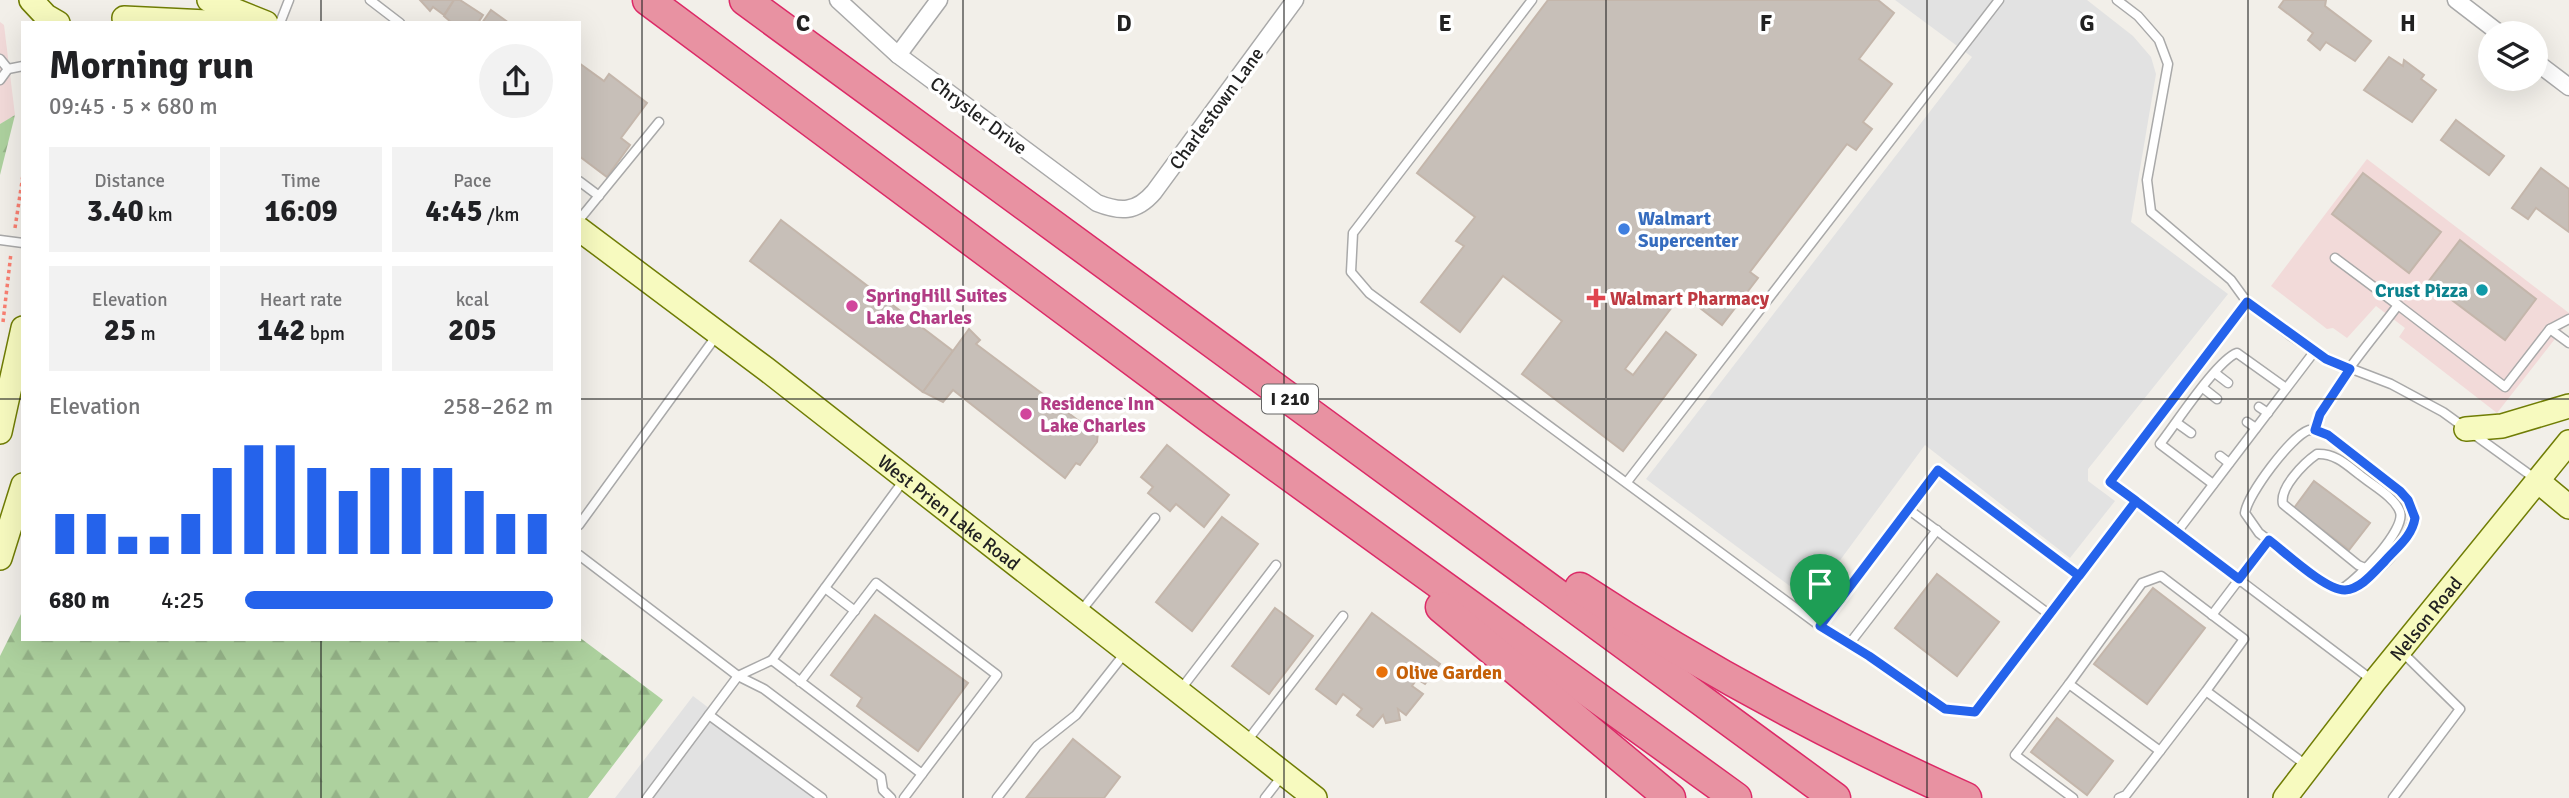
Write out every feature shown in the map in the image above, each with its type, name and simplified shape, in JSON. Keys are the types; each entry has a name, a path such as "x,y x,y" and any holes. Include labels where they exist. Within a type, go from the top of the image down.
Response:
{"highway":[{"path":"648,0 1213,420 1736,798"},
{"name":"I 210","path":"746,0 1835,798"},
{"path":"1213,420 1670,798"},
{"path":"1460,523 1532,556 1657,639 1746,690 1864,751 1966,798"}],"street":[{"path":"120,20 140,0"},
{"path":"209,0 261,21"},
{"name":"Chrysler Drive","path":"838,0 898,55 1097,203 1113,209 1130,210"},
{"path":"898,55 939,0"},
{"name":"Charlestown Lane","path":"1130,210 1154,192 1295,0"},
{"path":"2456,0 2483,21"},
{"path":"35,10 54,21"},
{"path":"120,20 156,21"},
{"path":"2548,71 2569,87"},
{"name":"West Prien Lake Road","path":"581,230 719,333 1315,798"},
{"path":"0,432 21,337"},
{"path":"2466,429 2502,426 2569,406"},
{"name":"Nelson Road","path":"2285,798 2374,682 2569,442"},
{"path":"2539,482 2569,507"},
{"path":"0,558 21,491"}],"lane":[{"path":"281,21 289,0"},
{"path":"370,0 397,21"},
{"path":"1532,0 1353,233 1351,272 1369,293 1820,626 1850,643 1945,709 1975,712 2136,501"},
{"path":"1627,482 1999,0"},
{"path":"2117,0 2138,16 2159,40 2168,64 2147,180 2151,212 2231,280 2247,302 2315,352 2391,384 2443,412 2539,482"},
{"path":"0,59 8,69"},
{"path":"0,79 8,69 21,66"},
{"path":"581,218 659,122"},
{"path":"581,182 599,196"},
{"path":"0,240 21,243"},
{"path":"2335,258 2505,387 2550,328 2569,319"},
{"path":"2247,302 2110,482 2374,682"},
{"path":"2315,430 2320,414 2398,305"},
{"path":"2550,328 2569,343"},
{"path":"581,522 719,333"},
{"path":"2177,532 2315,352"},
{"path":"2213,484 2160,444 2224,360 2236,353 2286,388"},
{"path":"2215,373 2228,383"},
{"path":"2203,388 2217,399"},
{"path":"2259,407 2267,413"},
{"path":"2247,422 2256,429"},
{"path":"2177,423 2191,433"},
{"path":"2315,430 2328,435 2400,491 2413,509 2413,527 2384,562 2357,586 2344,590 2335,589 2248,521 2246,505 2293,440 2304,432 2315,430"},
{"path":"2335,589 2350,584 2364,568 2399,528 2401,513 2392,500 2334,456 2317,454 2288,486 2282,498 2283,504 2364,568 2373,568 2384,562"},
{"path":"2220,456 2229,463"},
{"path":"1820,626 1938,470 2079,576"},
{"path":"647,798 738,676 772,660 906,478"},
{"path":"1908,509 2049,615"},
{"path":"1079,613 1155,518"},
{"path":"1850,643 1937,530"},
{"path":"2212,615 2269,540"},
{"path":"581,557 738,676 764,689 881,778 883,790 891,798"},
{"path":"1179,691 1276,565"},
{"path":"2073,798 2015,755 2141,583 2161,576 2244,639 2126,795 2119,798"},
{"path":"800,682 876,583 998,675 904,798"},
{"path":"825,589 855,611"},
{"path":"1245,743 1343,616"},
{"path":"997,798 1037,746 1076,715 1127,650"},
{"path":"2393,798 2460,709 2400,650"},
{"path":"772,660 922,774"},
{"path":"2069,684 2160,751"},
{"path":"2206,691 2308,767"},
{"path":"709,715 822,798"},
{"path":"1265,798 1284,774"}],"shaded area":[{"path":"1895,0 2087,0 2133,36 2151,57 2156,74 2131,222 2228,294 2088,469 2088,481 2115,501 2070,558 1925,445 1810,601 1646,479 1972,57"},
{"path":"0,22 4,25 15,115 0,124"},
{"path":"2367,159 2569,313 2569,321 2497,413 2399,337 2405,328 2376,306 2347,338 2333,328 2327,329 2271,286"},
{"path":"693,696 828,798 615,798"}],"green space":[{"path":"15,115 0,175 0,124"},
{"path":"21,614 21,641 581,641 581,638 663,700 588,798 0,798 0,656"}],"building":[{"path":"420,0 454,0 444,15 433,7 430,11"},
{"path":"454,0 460,0 483,15 479,21 450,21 444,16"},
{"name":"Walmart Supercenter","path":"1548,0 1878,0 1894,13 1859,59 1892,84 1863,122 1872,129 1856,150 1847,144 1750,272 1758,278 1722,325 1682,294 1625,369 1633,375 1666,332 1696,355 1623,451 1522,374 1562,321 1503,276 1460,332 1421,302 1464,246 1456,241 1475,217 1417,173"},
{"path":"2284,0 2326,0 2325,6 2371,41 2355,61 2326,42 2320,50 2308,40 2313,33 2279,7"},
{"path":"491,10 506,21 483,21"},
{"path":"2389,57 2403,66 2404,60 2424,75 2421,79 2436,90 2412,122 2364,90"},
{"path":"581,64 604,81 609,74 647,103 621,138 630,145 607,177 581,158"},
{"path":"2456,120 2504,156 2489,175 2441,140"},
{"path":"2541,168 2569,189 2569,232 2536,208 2528,219 2512,208"},
{"path":"2363,173 2441,232 2409,273 2332,214"},
{"name":"SpringHill Suites Lake Charles","path":"781,220 953,351 923,392 750,261"},
{"name":"Crust Pizza","path":"2460,240 2536,299 2505,340 2428,282"},
{"name":"Residence Inn Lake Charles","path":"969,329 980,340 976,344 1087,427 1093,425 1098,432 1097,442 1080,465 1076,463 1065,478 953,390 943,402 923,392"},
{"path":"1167,445 1229,495 1204,527 1176,504 1170,511 1148,493 1153,487 1141,477"},
{"path":"2314,481 2370,523 2349,550 2294,508"},
{"path":"1222,517 1258,544 1192,631 1156,602"},
{"path":"1937,574 1999,622 1957,676 1895,628"},
{"path":"2153,588 2205,628 2147,704 2094,664"},
{"path":"1275,608 1313,636 1269,694 1232,666"},
{"name":"Olive Garden","path":"1372,613 1440,664 1425,684 1417,679 1412,686 1423,694 1406,715 1398,709 1400,720 1386,723 1383,715 1373,727 1357,715 1362,709 1343,694 1336,704 1316,689"},
{"path":"875,615 968,683 918,751 857,706 862,698 831,675"},
{"path":"2057,718 2113,761 2087,795 2031,752"},
{"path":"1073,739 1120,777 1104,798 1026,798"}],"place":[{"name":"Walmart Supercenter","path":"1624,229"},
{"name":"Crust Pizza","path":"2482,290"},
{"name":"Walmart Pharmacy","path":"1596,298"},
{"name":"SpringHill Suites Lake Charles","path":"852,306"},
{"name":"Residence Inn Lake Charles","path":"1026,414"},
{"name":"Olive Garden","path":"1382,672"}],"route":[{"path":"1820,626 1850,643 1945,709 1975,712 2136,501 2239,579 2269,540 2325,583 2335,589 2344,590 2357,586 2374,573 2407,537 2415,518 2413,509 2400,491 2328,435 2315,430 2320,414 2350,369 2326,359 2247,302 2110,482 2136,501 2079,576 1938,470 1820,626"}]}
